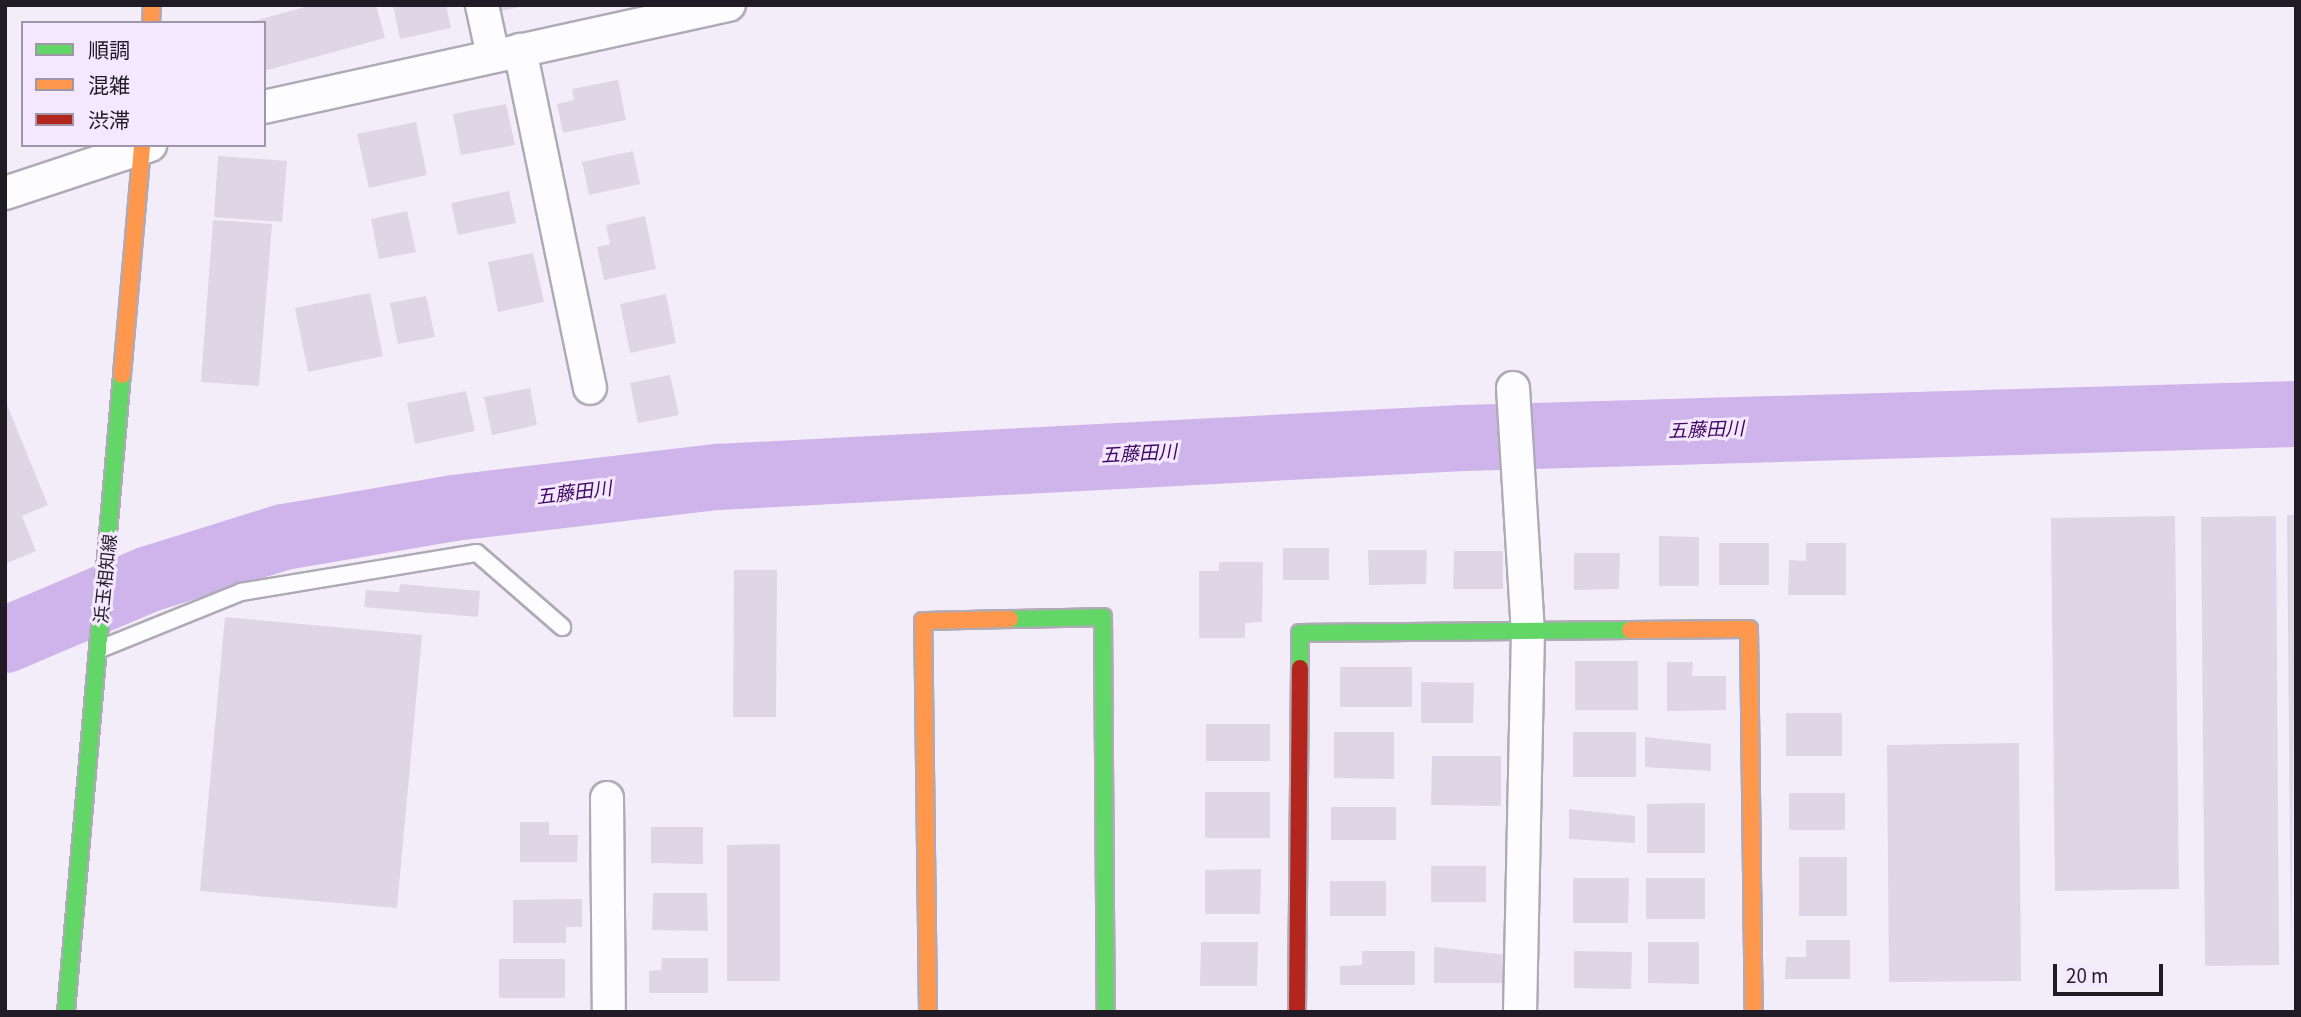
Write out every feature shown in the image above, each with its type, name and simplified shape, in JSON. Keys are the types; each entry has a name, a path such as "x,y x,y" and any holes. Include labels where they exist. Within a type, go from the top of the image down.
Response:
{"street":[{"path":"482,5 506,53 590,388"},
{"path":"266,107 506,53 605,18 729,5"},
{"path":"5,193 142,147"},
{"name":"浜玉相知線","path":"66,1012 145,147"},
{"path":"1513,388 1528,631 1520,1012"},
{"path":"928,1012 923,621 1103,617 1106,1012"},
{"path":"1297,1012 1300,633 1749,629 1754,1012"},
{"path":"607,798 609,1012"}],"lane":[{"path":"100,649 241,592 477,552 562,627"}],"building":[{"path":"312,5 376,5 385,38 266,70 266,21 254,21"},
{"path":"393,5 446,5 451,28 400,39"},
{"path":"500,5 523,5 524,6 501,11"},
{"path":"618,80 626,120 563,133 557,104 574,100 572,89"},
{"path":"506,104 515,145 461,155 453,114"},
{"path":"416,122 427,175 369,188 357,134"},
{"path":"633,151 640,184 589,195 582,162"},
{"path":"218,156 287,161 282,222 214,217"},
{"path":"509,191 516,223 458,235 451,203"},
{"path":"407,211 416,252 379,259 371,219"},
{"path":"645,216 656,269 604,280 597,247 610,244 606,225"},
{"path":"213,220 272,224 259,386 201,382"},
{"path":"533,253 544,302 498,312 488,262"},
{"path":"370,293 383,356 308,372 295,308"},
{"path":"666,294 676,343 630,353 620,304"},
{"path":"426,296 435,337 398,344 390,303"},
{"path":"670,375 679,415 638,423 630,383"},
{"path":"530,388 537,425 492,435 484,397"},
{"path":"466,391 475,431 415,444 407,403"},
{"path":"5,400 48,505 22,516 36,551 5,564"},
{"path":"2287,515 2296,515 2291,965"},
{"path":"2175,516 2179,889 2055,891 2051,518"},
{"path":"2276,516 2279,965 2205,966 2201,517"},
{"path":"1659,536 1699,537 1699,586 1659,586"},
{"path":"1719,543 1769,543 1769,585 1719,585"},
{"path":"1806,543 1846,543 1846,595 1788,595 1789,560 1806,561"},
{"path":"1283,548 1329,548 1329,580 1283,580"},
{"path":"1368,550 1427,550 1426,584 1369,585"},
{"path":"1454,551 1503,551 1503,589 1453,589"},
{"path":"1574,553 1620,553 1619,589 1574,590"},
{"path":"1219,562 1263,562 1262,622 1245,623 1245,638 1199,638 1199,571 1219,571"},
{"path":"734,570 777,570 776,717 733,717"},
{"path":"400,584 480,591 478,617 364,607 366,590 399,592"},
{"path":"225,617 422,635 397,908 200,891"},
{"path":"1575,661 1638,661 1638,710 1575,710"},
{"path":"1667,662 1693,662 1692,676 1726,676 1726,710 1667,711"},
{"path":"1340,667 1412,667 1412,707 1340,707"},
{"path":"1421,682 1474,683 1473,723 1421,723"},
{"path":"1786,713 1842,713 1842,756 1786,756"},
{"path":"1206,724 1270,724 1270,761 1206,761"},
{"path":"1334,732 1394,732 1394,779 1334,778"},
{"path":"1573,732 1636,732 1636,777 1573,777"},
{"path":"1645,737 1711,744 1711,771 1645,767"},
{"path":"2019,743 2021,981 1889,982 1887,745"},
{"path":"1432,756 1501,756 1501,806 1431,805"},
{"path":"1205,792 1270,792 1270,838 1205,838"},
{"path":"1789,793 1845,793 1845,830 1789,830"},
{"path":"1705,803 1705,853 1647,853 1647,804"},
{"path":"1331,807 1396,807 1396,840 1331,840"},
{"path":"1569,809 1635,816 1635,843 1569,839"},
{"path":"520,822 549,822 549,835 578,835 577,862 520,862"},
{"path":"651,827 703,827 703,864 651,863"},
{"path":"780,844 780,981 727,981 727,845"},
{"path":"1799,857 1847,857 1847,916 1799,916"},
{"path":"1431,866 1486,866 1486,902 1431,902"},
{"path":"1261,869 1260,914 1205,914 1205,870"},
{"path":"1573,878 1629,878 1628,923 1573,923"},
{"path":"1646,878 1705,878 1705,919 1646,919"},
{"path":"1330,881 1386,881 1386,916 1330,916"},
{"path":"653,893 707,893 708,931 652,930"},
{"path":"582,899 582,927 566,927 566,943 513,943 513,900"},
{"path":"1806,940 1850,940 1850,979 1785,979 1786,957 1806,957"},
{"path":"1201,942 1258,942 1257,986 1200,986"},
{"path":"1648,942 1699,942 1699,984 1648,983"},
{"path":"1434,947 1507,955 1507,983 1434,983"},
{"path":"1362,951 1415,951 1415,985 1340,985 1340,966 1362,965"},
{"path":"1574,951 1632,952 1631,989 1574,988"},
{"path":"662,958 708,958 708,993 649,993 649,971 661,970"},
{"path":"499,959 565,959 565,998 499,998"}],"waterway":[{"name":"五藤田川","path":"5,640 149,579 284,537 453,508 718,477 1463,438 2296,414"}],"traffic: fast":[{"path":"66,1012 122,375"},
{"path":"1010,619 1103,617 1106,1012"},
{"path":"1300,668 1300,633 1630,630"}],"traffic: slow":[{"path":"151,21 152,5"},
{"path":"122,375 142,147"},
{"path":"928,1012 923,621 1010,619"},
{"path":"1630,630 1749,629 1754,1012"}],"traffic: jam":[{"path":"1297,1012 1300,668"}]}
